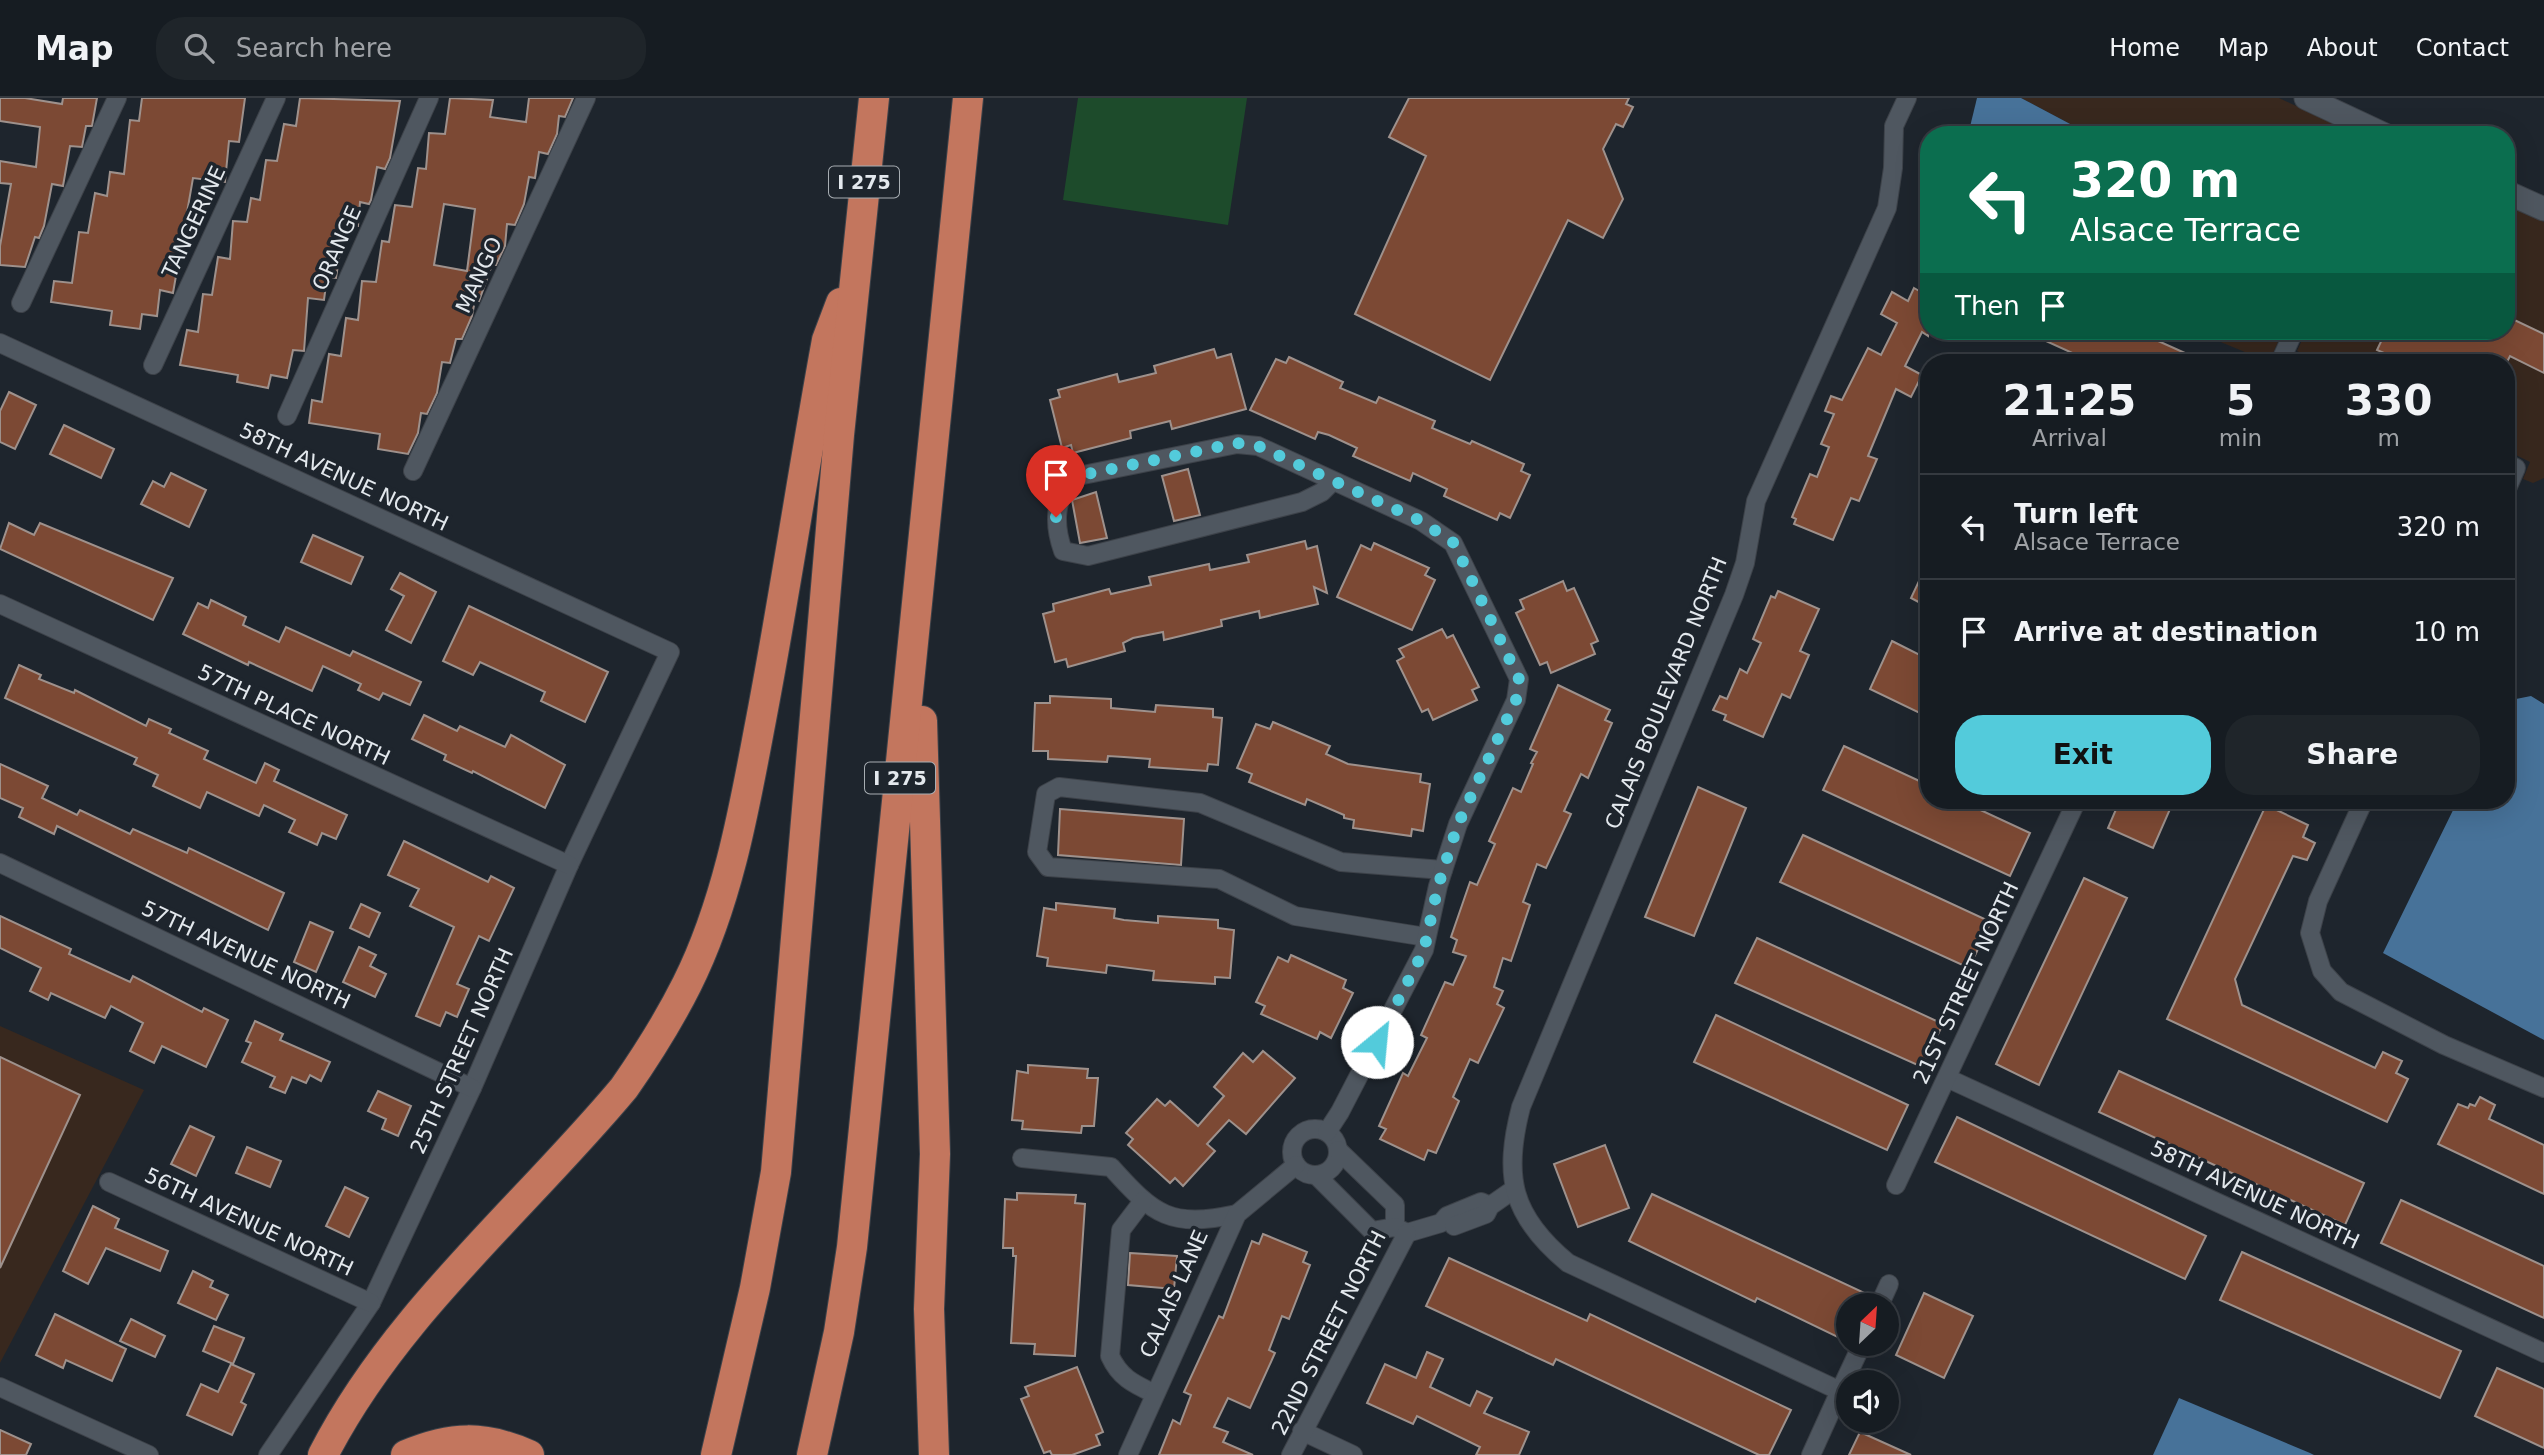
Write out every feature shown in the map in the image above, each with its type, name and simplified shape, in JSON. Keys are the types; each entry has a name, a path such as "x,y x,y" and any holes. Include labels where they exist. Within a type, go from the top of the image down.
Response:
{"highway":[{"name":"I 275","path":"716,1455 755,1288 776,1172 854,266 874,98"},
{"name":"I 275","path":"811,1455 839,1332 852,1247 968,98"},
{"path":"323,1455 348,1406 386,1353 624,1088 649,1052 688,983 714,919 732,855 786,593 827,340 854,266"},
{"path":"922,557 922,720 935,1154 929,1309 934,1455"},
{"path":"406,1455 435,1443 469,1439 504,1444 529,1455"}],"street":[{"path":"21,303 117,98"},
{"name":"TANGERINE","path":"153,365 276,98"},
{"name":"ORANGE","path":"287,416 429,98"},
{"name":"MANGO","path":"413,471 586,98"},
{"name":"CALAIS BOULEVARD NORTH","path":"1836,1389 1568,1263 1541,1241 1513,1190 1511,1146 1521,1107 1734,595 1745,563 1756,501 1886,208 1893,168 1894,126 1908,98"},
{"path":"2306,98 2366,126"},
{"path":"2515,196 2544,209"},
{"name":"58TH AVENUE NORTH","path":"0,343 670,652"},
{"path":"1327,1132 1407,984 1426,937 1458,824 1516,700 1519,679 1454,543 1421,521 1258,446 1237,443 1068,478 1056,502 1056,532 1063,551 1088,556 1303,502 1322,492 1333,481"},
{"name":"57TH PLACE NORTH","path":"0,604 569,865"},
{"name":"25TH STREET NORTH","path":"268,1455 370,1303 472,1088 569,865 670,652"},
{"path":"1426,937 1295,916 1219,879 1048,867 1038,852 1046,794 1059,787 1200,803 1341,862 1443,870"},
{"name":"21ST STREET NORTH","path":"1896,1185 2073,809"},
{"path":"2360,809 2318,901 2310,933 2322,971 2341,992 2444,1045 2544,1088"},
{"name":"57TH AVENUE NORTH","path":"0,863 472,1088"},
{"name":"58TH AVENUE NORTH","path":"1947,1078 2544,1353"},
{"path":"1401,1230 1395,1205 1338,1150 1327,1132 1311,1129 1297,1136 1292,1150 1296,1166 1316,1175 1372,1231 1401,1230 1441,1223 1447,1216 1481,1202 1490,1206 1513,1190"},
{"path":"1316,1175 1330,1170 1338,1150"},
{"name":"CALAIS LANE","path":"1022,1158 1111,1167 1153,1210 1178,1219 1206,1220 1237,1214"},
{"name":"CALAIS LANE","path":"1128,1455 1237,1214 1296,1166"},
{"name":"56TH AVENUE NORTH","path":"109,1182 370,1303"},
{"name":"CALAIS LANE","path":"1143,1201 1121,1230 1110,1356 1117,1371 1129,1382 1155,1394"},
{"name":"22ND STREET NORTH","path":"1291,1455 1401,1230"},
{"path":"1885,1293 1889,1284"},
{"path":"0,1387 149,1455"},
{"path":"1811,1455 1836,1400"},
{"path":"1302,1432 1353,1455"}],"shaded area":[{"path":"2021,98 2279,98 2339,126 2074,126"},
{"path":"2515,208 2544,222 2544,478 2533,483 2523,479 2530,462 2515,454 2515,354 2303,354 2297,351 2302,340 2515,340"},
{"path":"2216,340 2279,340 2273,354 2250,354"},
{"path":"0,1026 144,1090 0,1363"}],"green space":[{"path":"1078,98 1247,98 1228,225 1063,200"}],"water":[{"path":"1977,98 2021,98 2074,126 1970,126"},
{"path":"2531,696 2544,704 2544,1040 2383,953 2454,809 2515,809 2515,699"},
{"path":"2179,1398 2310,1453 2314,1455 2153,1455"}],"building":[{"path":"0,98 25,98 62,104 63,98 97,98 92,126 86,126 82,147 70,146 63,186 52,184 44,226 39,238 35,237 25,267 0,265 0,246 11,184 0,183 0,161 36,167 40,127 0,121"},
{"path":"142,98 245,98 239,142 229,141 225,182 193,178 173,293 160,290 157,316 142,314 140,329 110,325 112,311 51,302 54,281 72,283 79,232 88,233 95,193 107,196 110,172 124,174 130,120 139,121"},
{"path":"300,98 400,101 390,158 385,169 377,167 369,204 360,202 358,226 344,225 336,278 327,277 324,300 308,298 304,351 293,350 287,378 271,375 268,388 237,382 238,375 180,365 187,330 198,332 203,294 212,295 218,257 230,259 233,221 247,222 251,198 260,200 266,160 277,161 284,124 296,126"},
{"path":"450,98 493,100 490,117 526,122 529,98 573,98 565,117 559,116 557,134 548,154 539,152 535,178 529,177 524,204 515,225 507,224 505,246 496,265 492,265 479,301 475,300 472,316 462,339 456,339 450,363 442,362 437,393 427,414 421,413 418,433 408,454 378,449 380,434 309,423 312,400 322,402 329,354 341,356 346,318 358,320 362,281 376,282 382,241 389,242 395,205 412,207 418,168 426,169 429,133 445,134","holes":["444,204 475,209 467,271 434,265"]},
{"path":"1409,98 1629,98 1626,104 1633,107 1623,127 1616,124 1603,149 1623,199 1603,238 1568,220 1490,380 1355,314 1426,156 1389,137"},
{"path":"1914,288 1920,291 1920,336 1905,366 1920,374 1920,379 1911,397 1896,389 1868,456 1877,459 1859,501 1851,498 1833,540 1794,524 1796,519 1792,517 1810,474 1817,477 1829,447 1821,444 1834,414 1825,411 1831,396 1842,400 1868,348 1881,355 1897,323 1881,314 1892,292 1908,301"},
{"path":"2515,320 2544,334 2544,373 2515,358 2515,354 2386,354 2377,350 2382,340 2515,340"},
{"path":"2044,340 2156,340 2187,354 2074,354"},
{"path":"1214,349 1217,358 1231,354 1246,409 1172,429 1170,421 1130,431 1131,438 1073,453 1071,445 1062,448 1050,400 1060,397 1058,390 1117,374 1119,382 1156,373 1154,366"},
{"path":"1289,357 1343,382 1340,388 1376,403 1379,397 1435,421 1432,428 1470,444 1472,441 1524,464 1521,471 1530,475 1510,518 1500,513 1497,520 1444,496 1447,489 1413,473 1410,481 1353,456 1357,448 1329,435 1318,432 1315,439 1250,410 1276,359 1286,363"},
{"path":"9,392 36,405 15,449 0,442 0,411"},
{"path":"64,425 114,449 101,478 50,454"},
{"path":"1188,469 1200,515 1174,521 1162,476"},
{"path":"171,473 206,490 189,527 141,504 153,481 164,487"},
{"path":"1096,492 1107,538 1080,543 1072,500"},
{"path":"9,523 34,535 40,523 173,578 153,620 0,549"},
{"path":"313,535 363,557 351,584 301,562"},
{"path":"1305,541 1307,549 1317,546 1327,593 1314,587 1318,604 1260,618 1259,611 1221,620 1222,626 1164,640 1163,632 1133,638 1123,643 1125,651 1068,667 1066,659 1055,662 1043,614 1054,611 1053,604 1109,589 1111,594 1151,585 1149,577 1209,564 1210,570 1249,562 1247,555"},
{"path":"1374,543 1429,568 1425,575 1435,580 1412,630 1337,597 1361,545 1371,550"},
{"path":"400,573 436,592 411,643 386,630 404,596 391,589"},
{"path":"1920,579 1920,603 1911,598"},
{"path":"1563,581 1567,591 1574,588 1598,641 1591,644 1595,654 1551,673 1547,662 1540,665 1516,613 1524,609 1520,600"},
{"path":"1778,591 1819,609 1800,651 1809,655 1790,698 1782,694 1763,737 1724,720 1726,715 1713,710 1720,696 1727,699 1740,669 1747,673 1761,643 1753,639 1771,596 1775,598"},
{"path":"211,600 246,617 243,625 279,642 286,627 350,656 353,651 421,682 410,705 383,693 379,700 358,690 361,684 323,666 312,691 183,634 198,603 208,608"},
{"path":"469,606 608,672 585,722 541,701 545,692 480,662 473,675 443,661"},
{"path":"1442,629 1447,638 1453,635 1479,687 1472,690 1477,700 1433,720 1428,709 1422,712 1397,661 1404,657 1399,649"},
{"path":"1892,641 1920,655 1920,713 1870,689"},
{"path":"19,665 41,675 39,679 74,693 75,690 146,726 149,719 171,729 169,733 208,751 204,759 256,783 265,763 279,770 274,781 347,815 336,839 322,833 317,845 289,832 295,820 264,805 259,816 207,792 200,808 153,786 158,775 134,764 137,758 5,698"},
{"path":"1558,685 1610,710 1605,720 1612,723 1588,778 1581,774 1564,811 1571,814 1546,868 1537,864 1523,902 1530,905 1511,961 1503,958 1494,987 1503,991 1497,1004 1504,1008 1478,1063 1470,1059 1453,1097 1459,1101 1436,1153 1428,1150 1424,1160 1380,1139 1386,1129 1379,1126 1403,1073 1408,1076 1427,1038 1421,1035 1445,982 1453,985 1466,956 1453,952 1457,940 1451,937 1470,882 1477,885 1495,844 1489,841 1513,788 1521,792 1533,764 1531,763 1537,752 1530,749"},
{"path":"1050,696 1111,699 1111,708 1155,712 1156,705 1213,709 1213,717 1222,718 1218,765 1208,764 1207,771 1149,767 1150,759 1124,757 1108,756 1107,762 1048,759 1048,751 1033,751 1035,703 1050,703"},
{"path":"424,715 457,731 460,726 505,747 511,735 565,765 545,808 473,771 472,773 444,760 446,755 412,739"},
{"path":"1273,722 1330,746 1326,754 1348,764 1421,774 1420,782 1430,784 1423,831 1412,829 1411,836 1353,828 1354,820 1344,818 1344,815 1307,799 1305,805 1249,782 1252,774 1237,768 1256,724 1270,729"},
{"path":"1844,746 1920,781 1920,809 1978,809 2030,833 2010,876 1823,790"},
{"path":"0,764 48,786 42,798 77,815 80,810 130,834 133,829 187,853 189,848 284,893 268,930 57,826 54,834 19,817 23,808 0,798"},
{"path":"1698,787 1746,808 1694,936 1645,917"},
{"path":"1060,809 1184,819 1181,865 1058,855"},
{"path":"2116,809 2170,809 2153,848 2108,828"},
{"path":"2264,809 2274,809 2308,825 2303,837 2315,843 2307,860 2293,856 2235,979 2242,1005 2375,1068 2383,1052 2402,1061 2396,1073 2408,1079 2387,1122 2167,1019"},
{"path":"1803,835 1991,922 1969,968 1780,882"},
{"path":"404,841 488,882 491,876 514,888 489,941 479,936 457,984 469,989 457,1017 446,1012 440,1026 416,1016 454,927 410,906 419,889 388,875"},
{"path":"2084,878 2127,898 2039,1085 1996,1064"},
{"path":"1056,903 1115,909 1114,918 1124,920 1158,923 1158,916 1218,920 1218,928 1234,930 1230,978 1215,977 1215,984 1153,980 1154,971 1107,965 1106,973 1047,966 1048,958 1037,956 1044,908 1056,910"},
{"path":"361,904 380,913 369,937 350,928"},
{"path":"0,916 71,949 69,954 130,982 133,976 202,1012 204,1008 228,1020 206,1067 162,1046 154,1063 130,1051 143,1023 111,1006 105,1018 51,993 48,1000 30,991 41,968 0,948"},
{"path":"310,922 333,932 316,972 294,962"},
{"path":"1757,938 1943,1024 1922,1067 1735,983"},
{"path":"359,947 376,955 370,966 386,974 375,997 343,982"},
{"path":"1291,955 1346,980 1343,988 1353,993 1331,1038 1320,1032 1317,1039 1261,1014 1265,1006 1256,1002 1278,957 1288,962"},
{"path":"1716,1015 1908,1105 1887,1150 1694,1062"},
{"path":"255,1021 283,1034 280,1040 330,1062 321,1081 310,1075 306,1083 292,1077 285,1093 270,1087 275,1077 242,1062 251,1043 246,1041"},
{"path":"1263,1051 1295,1078 1246,1134 1229,1120 1207,1144 1215,1151 1183,1186 1175,1178 1170,1183 1128,1145 1133,1139 1126,1133 1157,1099 1165,1106 1170,1101 1198,1126 1224,1096 1214,1087 1243,1053 1253,1062"},
{"path":"0,1057 80,1095 0,1268"},
{"path":"1028,1065 1088,1069 1087,1078 1098,1078 1094,1126 1082,1126 1081,1133 1022,1129 1023,1121 1012,1120 1017,1071 1028,1073"},
{"path":"2119,1071 2364,1183 2345,1225 2099,1112"},
{"path":"378,1091 411,1106 398,1136 382,1129 386,1119 368,1111"},
{"path":"2480,1097 2495,1105 2489,1119 2544,1145 2544,1194 2438,1144 2458,1104 2468,1108 2470,1104 2475,1106"},
{"path":"1957,1117 2206,1236 2185,1279 1935,1162"},
{"path":"190,1126 214,1137 196,1176 171,1164"},
{"path":"1605,1145 1629,1208 1578,1227 1554,1164"},
{"path":"247,1147 281,1161 270,1187 236,1173"},
{"path":"345,1187 368,1198 349,1237 326,1226"},
{"path":"1017,1193 1076,1195 1075,1203 1085,1204 1075,1356 1034,1354 1035,1344 1011,1343 1016,1256 1013,1256 1013,1248 1003,1248 1005,1199 1017,1200"},
{"path":"1652,1194 1865,1293 1836,1293 1836,1336 1757,1298 1755,1302 1629,1241"},
{"path":"2401,1200 2544,1266 2544,1318 2381,1243"},
{"path":"93,1206 119,1219 115,1228 168,1251 160,1271 106,1248 88,1284 63,1271"},
{"path":"1263,1234 1307,1252 1303,1262 1310,1265 1289,1319 1282,1316 1269,1350 1275,1353 1250,1408 1228,1398 1214,1427 1228,1432 1223,1442 1253,1455 1159,1455 1173,1420 1180,1424 1191,1395 1184,1392 1219,1316 1223,1318 1252,1241 1259,1244"},
{"path":"2242,1252 2461,1351 2440,1398 2220,1300"},
{"path":"1130,1253 1177,1256 1174,1289 1128,1285"},
{"path":"1449,1258 1587,1321 1590,1314 1791,1410 1769,1455 1759,1455 1556,1359 1553,1365 1426,1306"},
{"path":"193,1271 213,1281 210,1287 228,1295 216,1320 178,1303"},
{"path":"1924,1293 1973,1316 1944,1378 1898,1356"},
{"path":"55,1314 126,1349 112,1381 66,1360 63,1368 36,1355"},
{"path":"131,1319 165,1336 155,1357 120,1341"},
{"path":"214,1326 244,1338 233,1364 203,1351"},
{"path":"1427,1352 1443,1359 1430,1387 1470,1406 1477,1391 1492,1398 1484,1413 1529,1432 1519,1455 1476,1455 1480,1447 1417,1416 1413,1424 1367,1403 1385,1364 1416,1378"},
{"path":"231,1364 254,1374 241,1402 246,1405 232,1435 187,1415 201,1384 218,1392"},
{"path":"1077,1367 1103,1432 1096,1435 1100,1445 1072,1455 1052,1455 1050,1451 1044,1453 1021,1399 1029,1396 1025,1387"},
{"path":"2497,1368 2544,1389 2544,1448 2475,1416"},
{"path":"0,1430 31,1444 26,1455 0,1455"},
{"path":"1860,1433 1862,1433 1911,1455 1849,1455"}],"route":[{"path":"1056,517 1056,502 1068,478 1237,443 1258,446 1421,521 1454,543 1519,679 1516,700 1458,824 1438,886 1424,950 1377,1042"}]}
